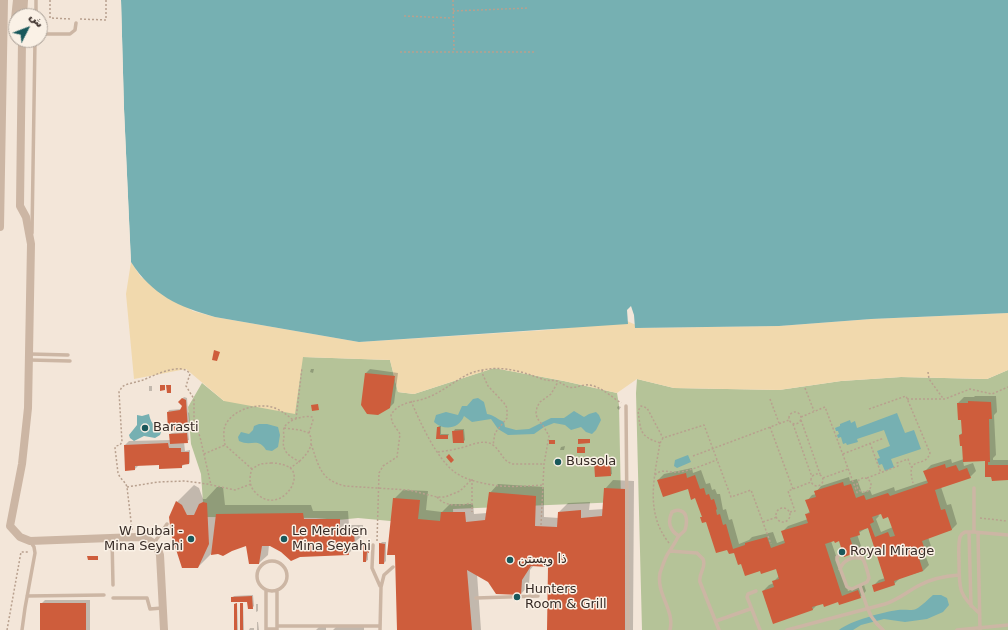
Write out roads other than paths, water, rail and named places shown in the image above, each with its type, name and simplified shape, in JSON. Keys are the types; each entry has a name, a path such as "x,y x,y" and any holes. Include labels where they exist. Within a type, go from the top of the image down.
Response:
{"street":[{"path":"0,227 4,0"},
{"path":"22,48 20,206 26,217 31,244 29,357 26,436 10,526 20,537 30,541 146,538 154,543 160,555 164,630"}],"lane":[{"path":"48,34 70,34 75,30 76,23"},
{"path":"31,244 35,48"},
{"path":"29,357 68,355"},
{"path":"29,357 70,361"},
{"path":"626,406 628,630"},
{"path":"974,488 974,517 980,629"},
{"path":"670,630 671,618 662,594 660,574 663,564 679,536 685,530 686,521 684,513 680,510 676,510 672,512 669,521 672,530 679,536"},
{"path":"154,543 167,524"},
{"path":"969,532 971,606"},
{"path":"979,613 971,606 964,596 959,584 960,537 962,534 969,532 1008,535"},
{"path":"112,538 113,585"},
{"path":"22,630 35,549 30,541"},
{"path":"372,545 372,568 381,587"},
{"path":"842,553 837,557 839,569 847,587 852,589 860,586 867,582 869,578 863,559 857,549 854,548"},
{"path":"672,549 697,553 704,559 705,567 699,578 719,630"},
{"path":"839,569 847,560 855,557 863,559"},
{"path":"266,590 277,590 286,582 287,575 285,569 281,564 275,561 269,561 263,564 258,569 257,575 258,582 266,590 266,629 380,628 381,587 384,574 393,567"},
{"path":"787,630 885,604 898,599 919,585 933,579 959,575"},
{"path":"860,586 871,616 883,630"},
{"path":"277,590 277,628"},
{"path":"756,591 748,594 747,597 750,609 760,630"},
{"path":"27,596 104,595"},
{"path":"476,598 538,596"},
{"path":"113,598 146,597 148,599 150,609 163,608"},
{"path":"716,621 750,609"},
{"path":"877,624 880,630"},
{"path":"957,630 980,629 1008,624"}],"water":[{"path":"121,0 1008,0 1008,313 871,319 779,326 635,328 634,315 631,306 627,310 628,324 359,342 215,317 190,309 167,298 157,291 139,273 131,262"},
{"path":"478,398 484,402 487,414 504,422 505,427 516,430 529,429 551,418 564,418 574,411 584,417 596,412 601,420 596,430 592,434 586,432 581,427 571,430 565,425 554,423 544,427 534,434 508,435 498,429 491,419 472,422 464,416 459,424 451,427 442,427 434,422 436,415 446,412 458,415 462,406 467,406 473,399"},
{"path":"897,413 905,433 914,430 921,449 891,459 894,467 885,471 882,464 879,465 877,459 880,458 877,451 890,446 884,430 857,439 858,442 847,445 846,443 843,444 841,437 838,438 837,435 839,434 835,428 840,426 840,424 850,420 851,423 855,421 857,428"},
{"path":"149,414 151,421 161,432 160,435 155,438 144,436 134,441 129,435 137,425 137,415 142,416"},
{"path":"259,424 267,424 278,427 280,435 278,447 272,451 266,450 263,446 257,443 243,443 239,441 238,437 241,432 249,434 253,430 254,426"},
{"path":"688,455 691,462 677,468 674,466 675,460"},
{"path":"933,595 941,595 947,598 949,605 943,612 927,619 905,622 884,619 861,625 853,630 839,630 851,623 876,615 898,610 916,609"}],"place":[{"name":"Barasti","path":"145,428"},
{"name":"Bussola","path":"558,462"},
{"name":"W Dubai - Mina Seyahi","path":"191,539"},
{"name":"Le Meridien Mina Seyahi","path":"284,539"},
{"name":"Royal Mirage","path":"842,552"},
{"name":"ذا ويستن","path":"510,560"},
{"name":"Hunters Room & Grill","path":"517,597"}]}
